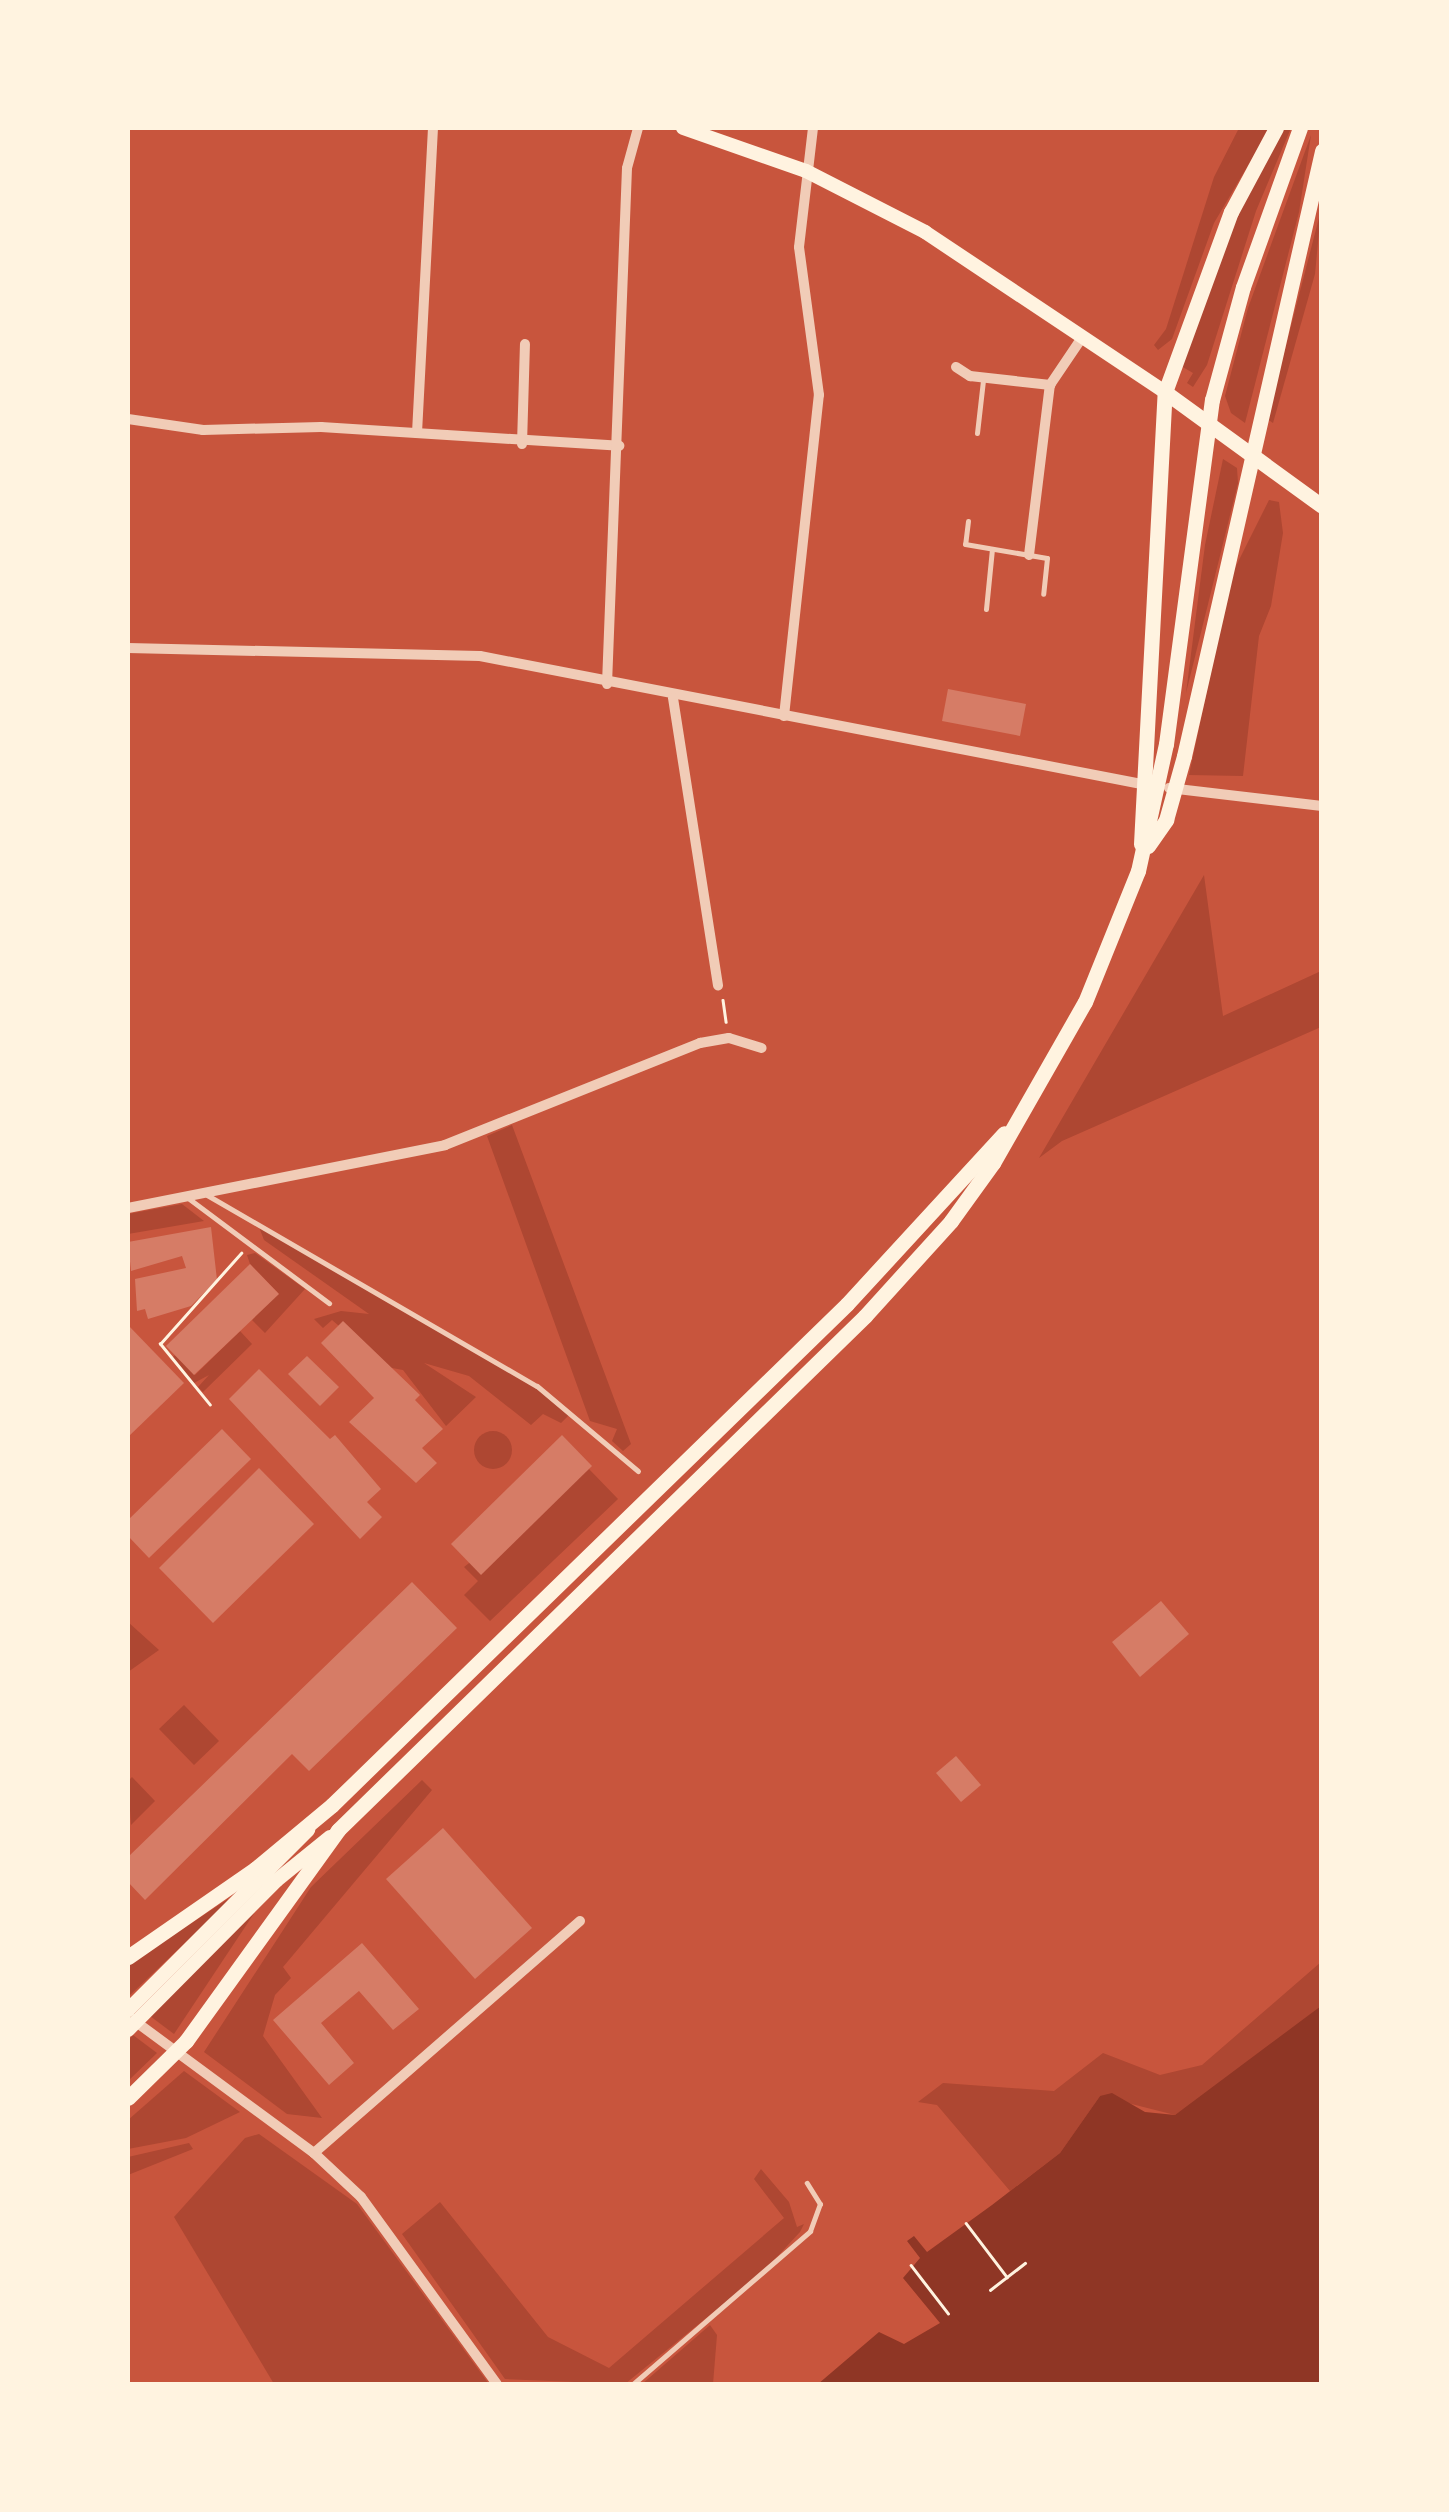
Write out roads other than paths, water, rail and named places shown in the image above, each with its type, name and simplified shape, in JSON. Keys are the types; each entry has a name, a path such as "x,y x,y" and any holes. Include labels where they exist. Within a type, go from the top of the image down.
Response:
{"main road":[{"path":"683,128 806,171 925,232 1228,435 1322,506"},
{"path":"1143,853 1138,818 1154,672 1165,392 1231,212 1276,128"},
{"path":"128,2013 338,1830 865,1316 975,1191 1099,973 1143,853 1166,744 1212,400 1242,287 1300,128"},
{"path":"1143,853 1170,809 1322,151"},
{"path":"128,2030 164,1982 317,1819 847,1304 1014,1123"},
{"path":"128,1957 317,1819"},
{"path":"128,2098 174,2056 338,1830"}],"street":[{"path":"417,433 433,128"},
{"path":"607,684 619,446 626,168 638,128"},
{"path":"784,716 819,395 799,247 813,128"},
{"path":"1029,555 1050,385 1083,336"},
{"path":"522,444 525,344"},
{"path":"956,367 983,377 1050,385"},
{"path":"128,419 204,430 417,433 522,444 619,446"},
{"path":"128,648 480,656 673,698 1120,782 1322,806"},
{"path":"673,698 718,986"},
{"path":"128,1208 207,1196 445,1146 700,1043 729,1038 762,1048"},
{"path":"314,2153 580,1922"},
{"path":"128,2013 314,2153 361,2197 497,2384"}],"lane":[{"path":"976,433 983,377"},
{"path":"968,522 965,544 1048,558 1043,594"},
{"path":"986,609 992,549"},
{"path":"207,1196 537,1386 638,1470"},
{"path":"188,1198 329,1303"},
{"path":"633,2384 810,2231 820,2204 807,2183"}]}
